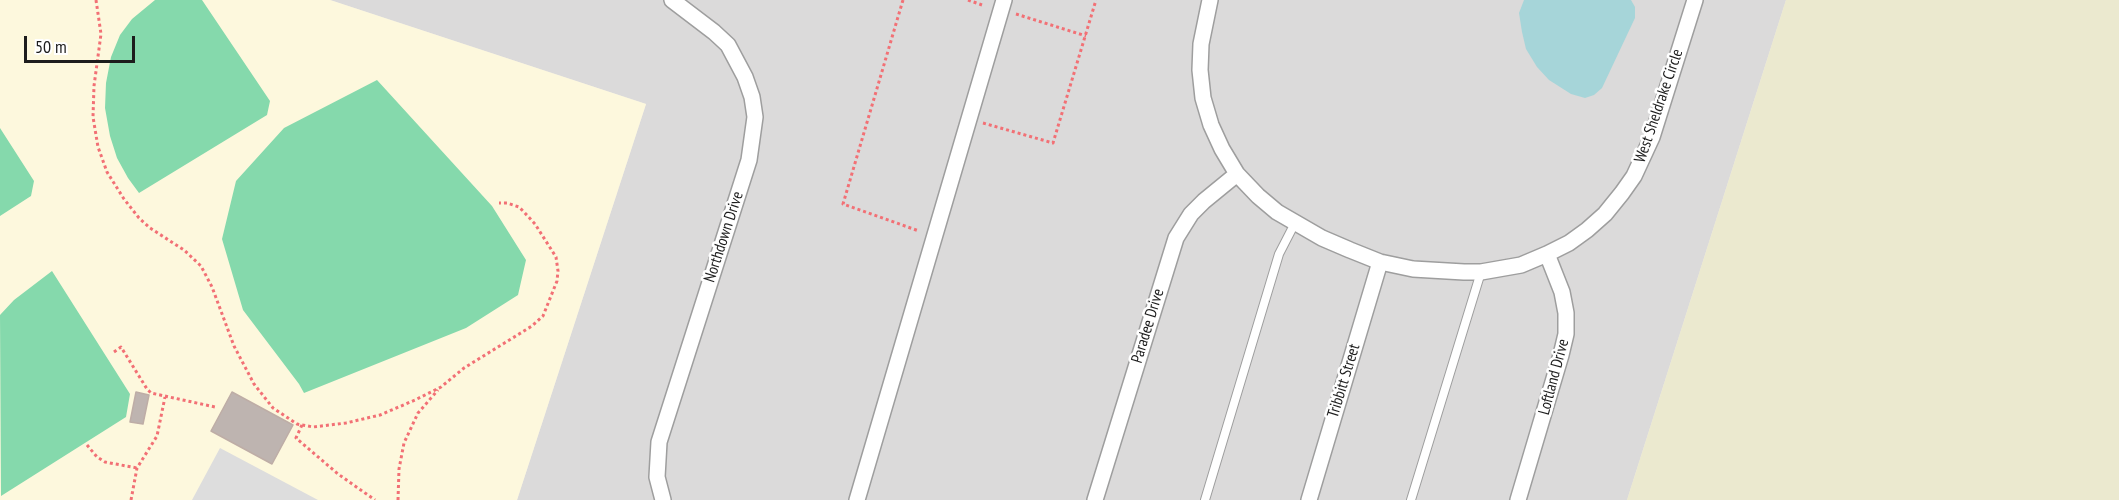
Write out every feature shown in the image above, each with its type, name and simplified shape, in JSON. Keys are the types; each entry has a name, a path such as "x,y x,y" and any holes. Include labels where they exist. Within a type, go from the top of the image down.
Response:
{"street":[{"name":"Northdown Drive","path":"663,500 657,477 659,442 749,160 755,117 746,77 728,45 672,0"},
{"path":"857,500 1004,0"},
{"name":"West Sheldrake Circle","path":"1210,0 1201,44 1200,70 1203,98 1218,141 1237,174 1258,195 1294,223 1322,238 1380,262 1440,272 1481,272 1521,265 1569,243 1605,214 1634,176 1652,136 1695,0"},
{"name":"Paradee Drive","path":"1095,500 1176,238 1191,214 1237,174"},
{"name":"Loftland Drive","path":"1518,500 1562,355 1566,334 1566,313 1562,292 1547,254"},
{"name":"Tribbitt Street","path":"1309,500 1380,262"}],"lane":[{"path":"1205,500 1279,254 1294,223"},
{"path":"1412,500 1481,272"}],"path":[{"path":"96,0 100,34 93,117 98,147 107,172 139,218 184,250 201,266 212,287 234,346 254,384 273,408 282,416 302,425 326,426 364,420 416,400 441,387"},
{"path":"903,0 843,204 919,231"},
{"path":"968,0 982,5"},
{"path":"982,122 1053,143 1096,0"},
{"path":"1014,13 1086,36"},
{"path":"398,500 401,456 409,430 428,400 465,369 538,321 548,309 554,292 558,271 553,253 535,224 524,212 513,205 499,203"},
{"path":"114,352 121,347 149,391 165,397 215,407"},
{"path":"131,500 137,468 157,436 165,397"},
{"path":"302,425 296,438 338,474 375,500"},
{"path":"87,445 97,457 105,462 137,468"}],"shaded area":[{"path":"0,0 330,0 646,104 517,500 0,500"},
{"path":"330,0 1786,0 1627,500 517,500 646,104"},
{"path":"1786,0 2119,0 2119,500 1627,500"},
{"path":"220,448 318,500 192,500"}],"green space":[{"path":"155,0 202,0 270,101 267,115 139,193 117,158 110,136 105,108 106,83 111,57 120,35 132,19"},
{"path":"377,80 492,206 526,260 518,295 466,328 304,393 243,310 222,239 236,181 284,128"},
{"path":"0,128 34,181 31,196 0,216"},
{"path":"52,271 130,394 126,417 1,496 0,315 14,300"}],"water":[{"path":"1524,0 1631,0 1635,7 1635,18 1602,88 1594,95 1585,98 1571,94 1549,80 1537,67 1526,49 1522,32 1519,13"}],"building":[{"path":"136,392 149,395 143,424 130,422"},
{"path":"232,392 293,425 272,464 211,431"}]}
